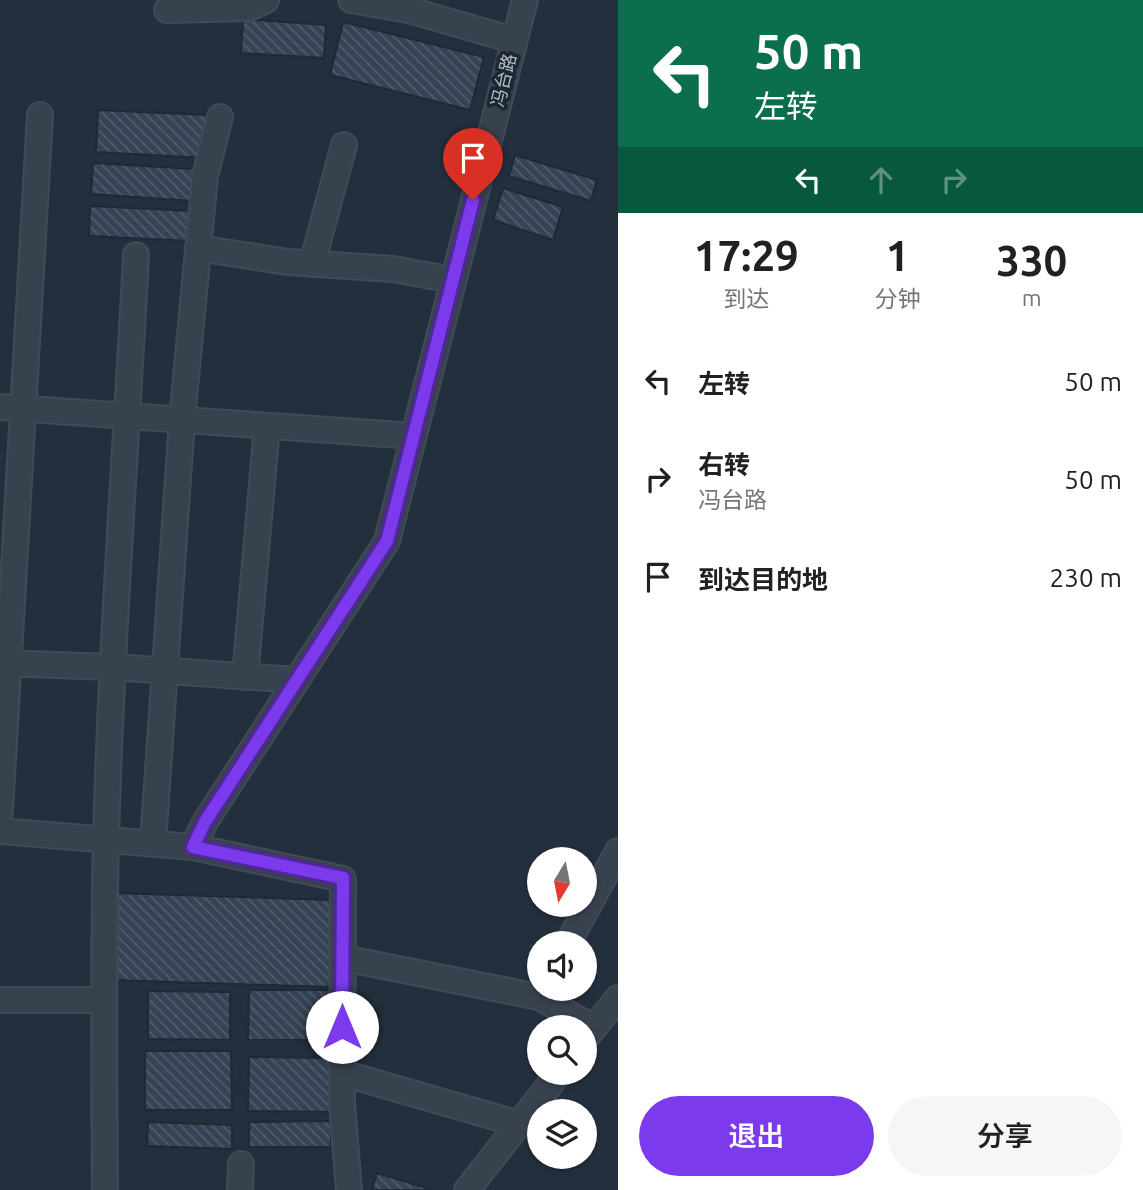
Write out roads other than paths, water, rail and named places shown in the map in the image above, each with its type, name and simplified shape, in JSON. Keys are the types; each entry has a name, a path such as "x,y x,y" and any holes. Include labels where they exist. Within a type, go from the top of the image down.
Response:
{"street":[{"path":"167,10 249,8 266,0"},
{"path":"351,0 409,10 513,40"},
{"name":"冯台路","path":"193,847 205,822 387,541 525,0"},
{"path":"0,811 12,407 40,115"},
{"path":"153,843 182,420 205,176 220,117"},
{"path":"312,264 344,145"},
{"path":"198,247 312,264 393,269 453,280"},
{"path":"105,1190 103,1000 106,839 136,255"},
{"path":"12,407 414,436"},
{"path":"245,677 267,426"},
{"path":"4,663 113,667 297,680"},
{"path":"0,831 193,847 343,878 342,1104 349,1190"},
{"path":"575,931 618,851"},
{"path":"343,958 527,991"},
{"path":"597,1024 618,998"},
{"path":"0,1000 103,1000"},
{"path":"550,1001 567,1015"},
{"path":"342,1073 519,1124"},
{"path":"467,1190 550,1085"},
{"path":"240,1190 241,1164"}]}
